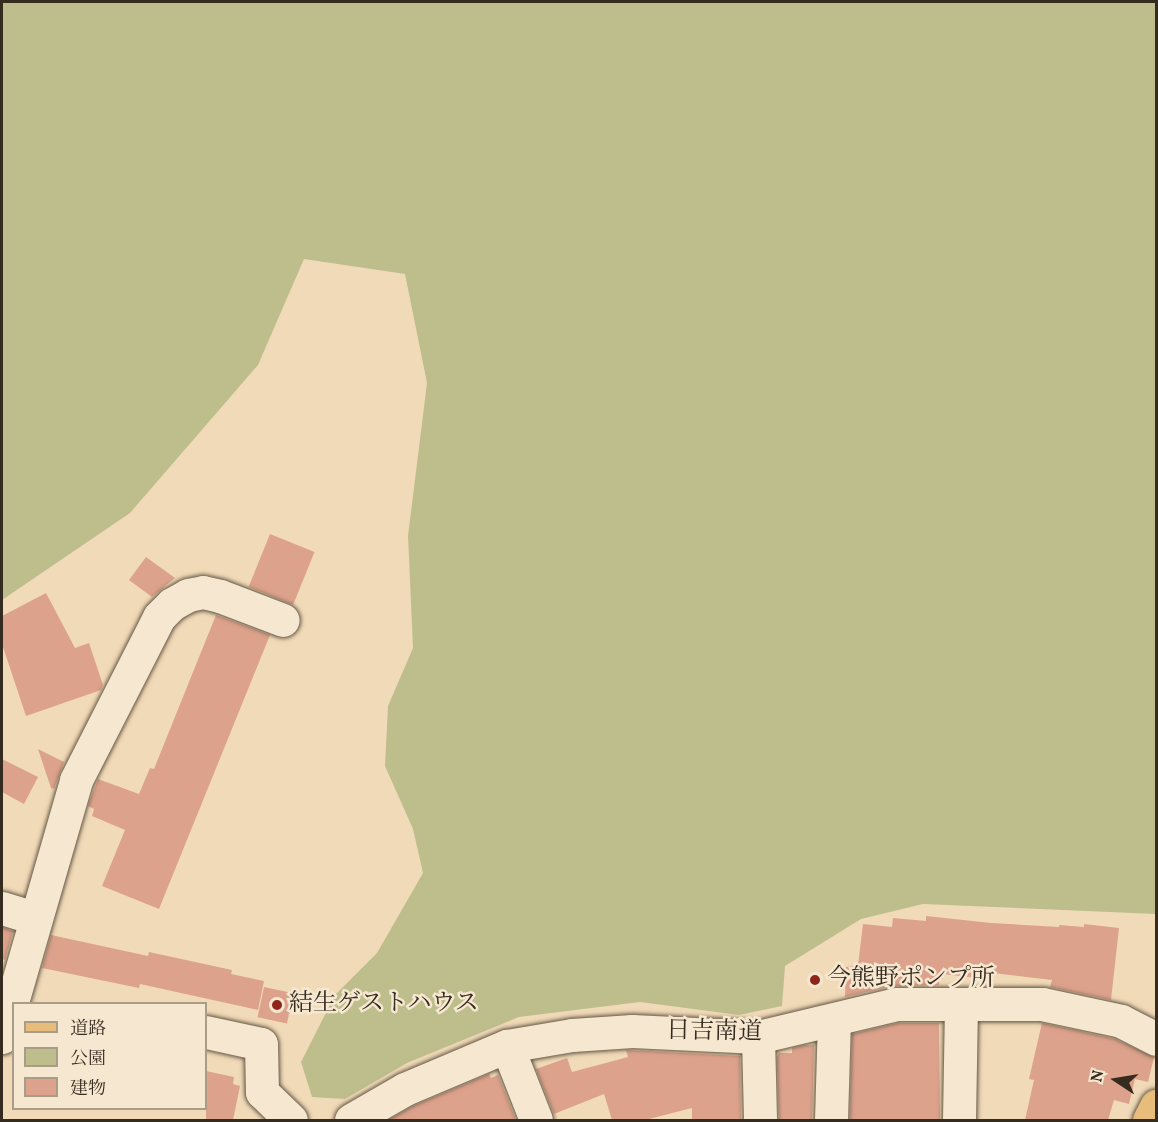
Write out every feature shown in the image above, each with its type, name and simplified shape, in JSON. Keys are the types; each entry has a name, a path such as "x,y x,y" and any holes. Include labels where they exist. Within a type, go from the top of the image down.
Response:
{"main road":[{"path":"1149,1120 1156,1106"}],"street":[{"path":"2,1037 76,780 159,617 180,600 203,592 220,596 283,620"},
{"path":"2,908 35,918"},
{"name":"日吉南道","path":"351,1120 405,1089 507,1046 572,1035 632,1031 758,1037 896,1004 1042,1004 1120,1021 1156,1039"},
{"path":"959,1120 961,1005"},
{"path":"831,1120 834,1020"},
{"path":"207,1032 261,1044 262,1092 291,1120"},
{"path":"758,1037 760,1120"},
{"path":"507,1046 536,1120"}],"green space":[{"path":"2,2 1156,2 1156,914 923,904 861,919 785,966 782,1006 739,1015 640,1002 519,1017 407,1063 345,1099 312,1097 301,1062 335,995 377,953 423,873 413,829 385,766 388,706 413,648 408,536 427,383 405,274 304,259 258,365 130,513 2,600"}],"building":[{"path":"270,534 315,552 293,605 249,587"},
{"path":"146,557 175,578 152,597 129,580"},
{"path":"46,593 75,648 89,643 103,685 101,690 26,716 2,644 2,616"},
{"path":"216,615 270,635 159,909 102,886 125,830 92,816 94,809 88,806 98,779 139,794 150,768 154,769"},
{"path":"38,749 64,762 54,789 51,788"},
{"path":"2,759 38,777 24,804 2,792"},
{"path":"926,916 991,923 1059,927 1059,925 1084,927 1084,924 1119,928 1111,1000 1050,987 1052,980 977,971 977,978 943,974 943,979 939,979 939,985 892,986 845,997 846,967 858,965 863,924 892,927 893,918 926,921"},
{"path":"2,927 13,931 5,960 2,959"},
{"path":"51,935 148,956 149,952 232,970 231,974 264,981 258,1010 140,984 139,988 42,968"},
{"path":"264,987 293,993 287,1024 258,1017"},
{"path":"898,1023 939,1023 940,1120 850,1120 852,1034"},
{"path":"1042,1023 1115,1039 1154,1057 1148,1082 1135,1079 1129,1104 1114,1100 1108,1120 1025,1120 1034,1080 1029,1079"},
{"path":"814,1045 812,1120 779,1120 777,1057 779,1053 792,1053 792,1048"},
{"path":"626,1050 740,1056 741,1120 692,1120 692,1108 645,1120 612,1120 604,1094 554,1114 536,1069 567,1058 572,1072 628,1057"},
{"path":"207,1071 234,1077 233,1084 240,1086 233,1120 206,1120"},
{"path":"489,1074 491,1078 498,1075 516,1120 388,1120 413,1106"}],"place":[{"name":"今熊野ポンプ所","path":"815,980"},
{"name":"結生ゲストハウス","path":"277,1005"}]}
